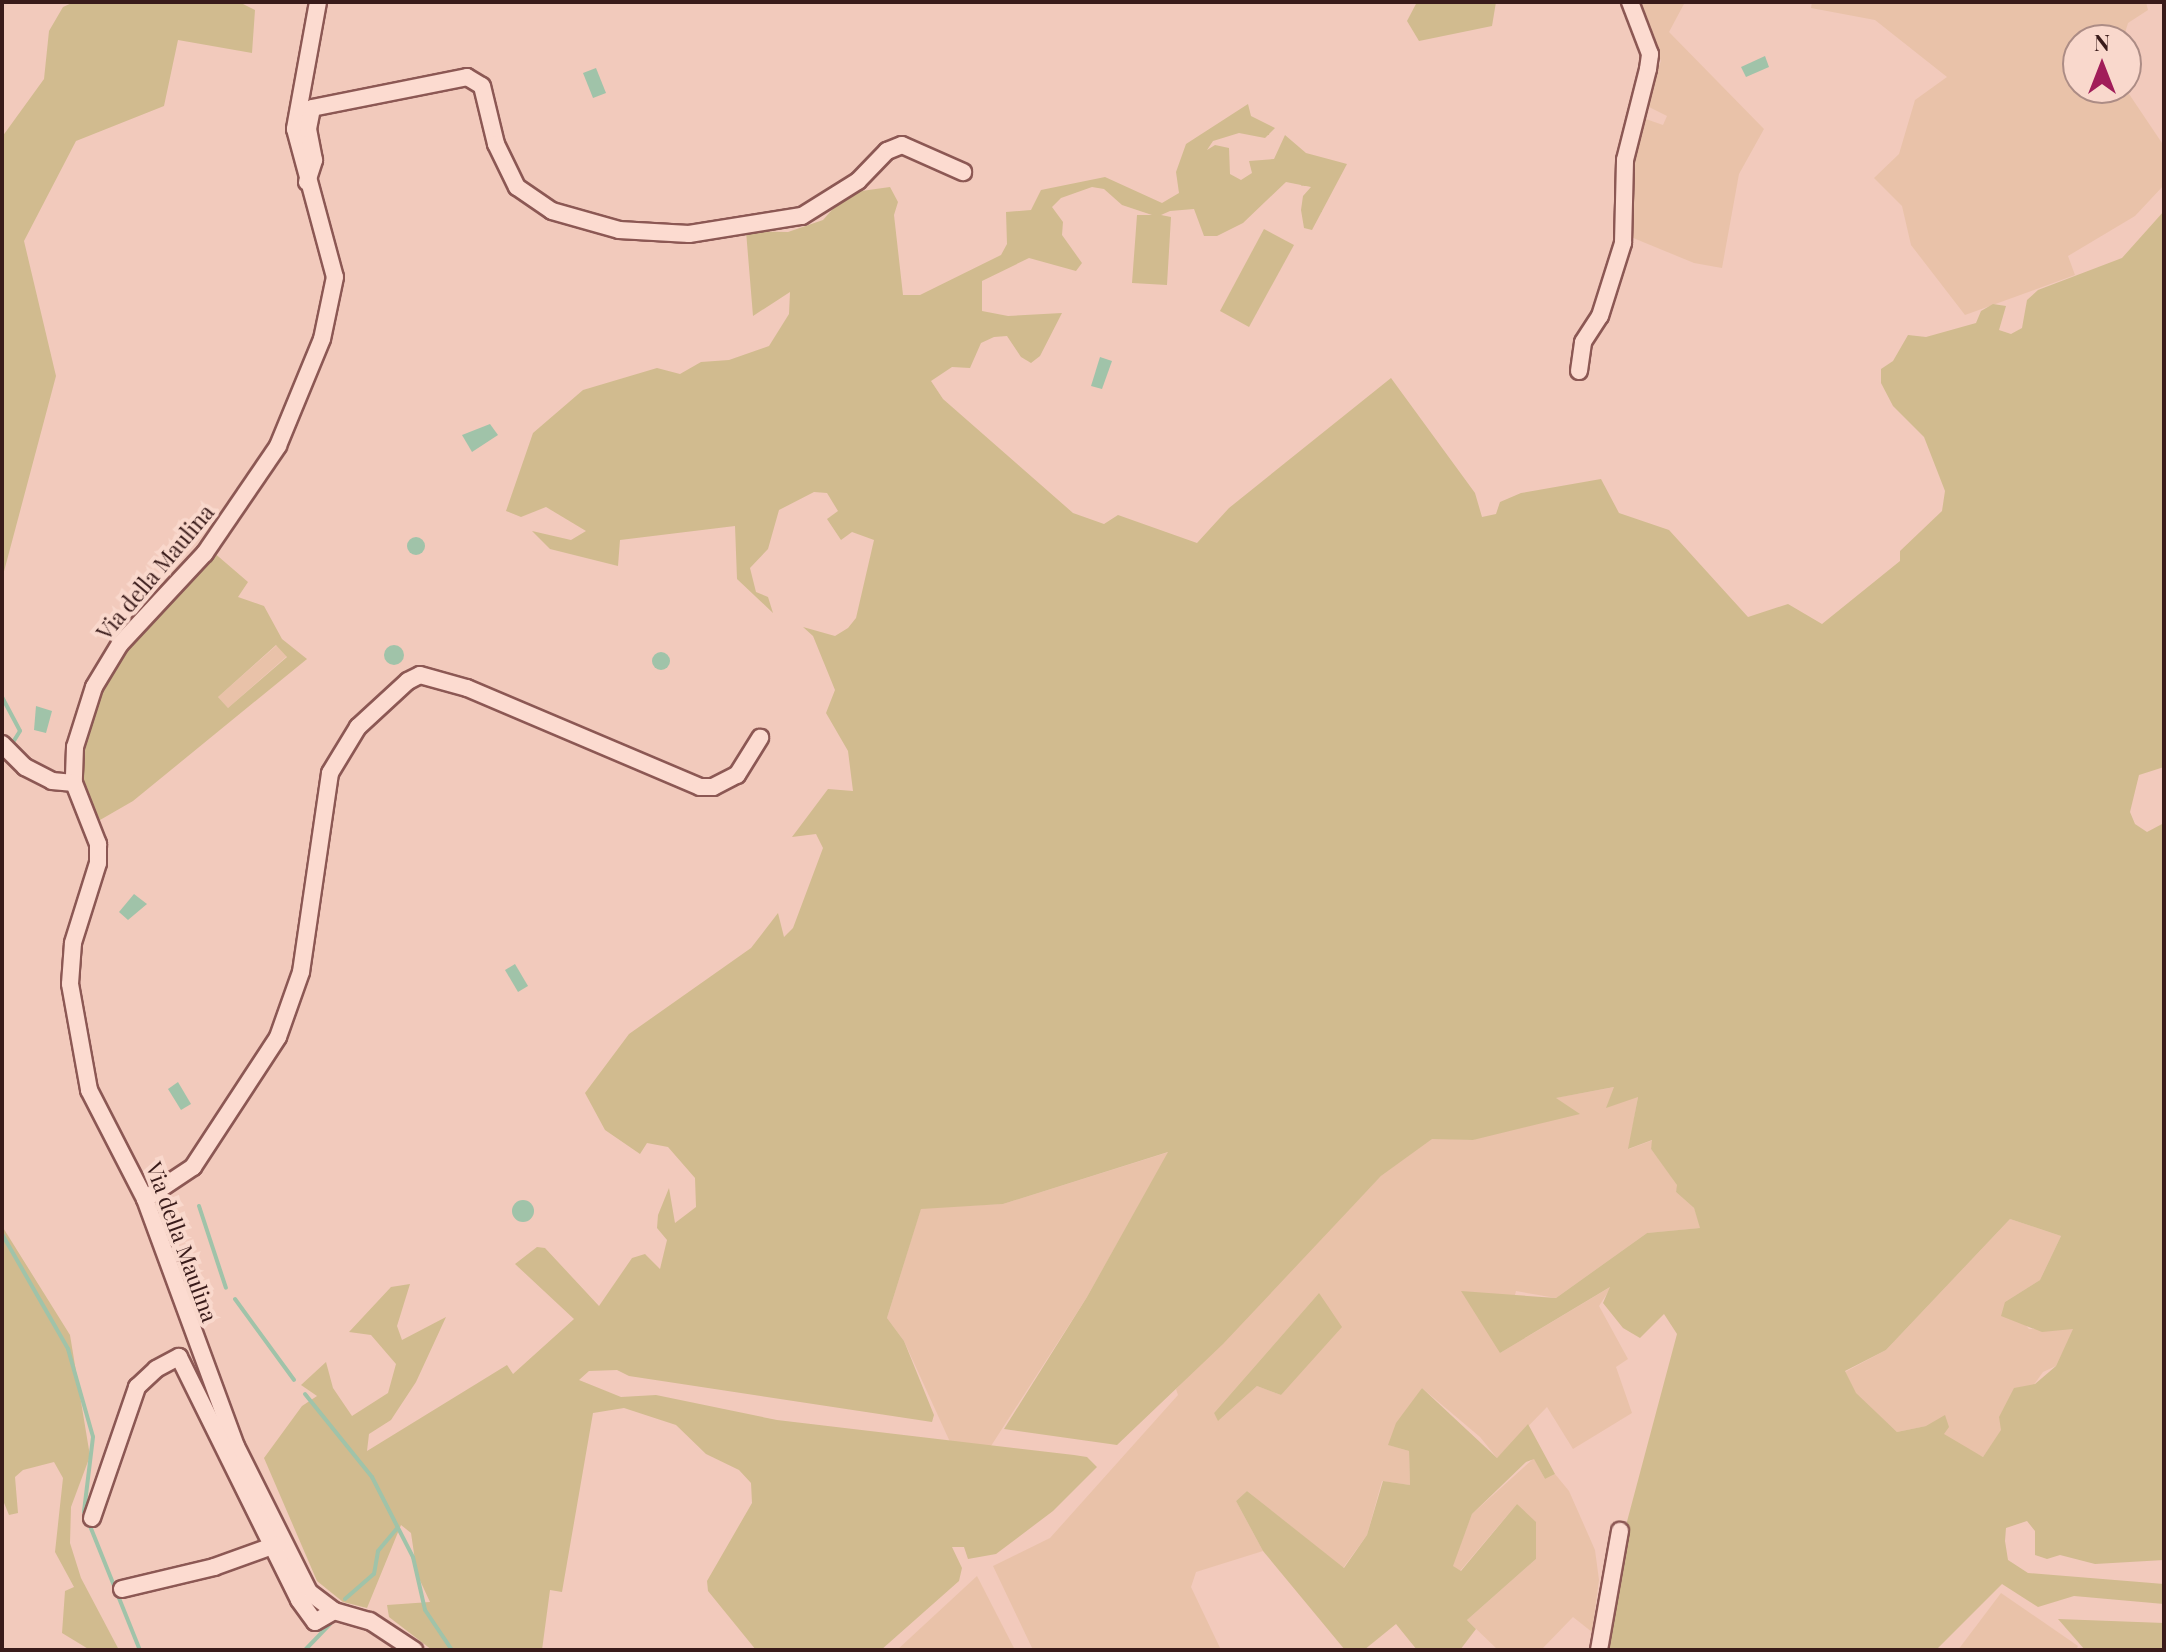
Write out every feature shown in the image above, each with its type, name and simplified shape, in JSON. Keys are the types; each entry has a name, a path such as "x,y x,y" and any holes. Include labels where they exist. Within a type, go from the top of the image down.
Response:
{"street":[{"name":"Via della Maulina","path":"318,2 295,129 307,182 323,223 335,277 312,373 278,446 213,541 120,644 94,687 75,747 74,783 98,844 98,863 72,957 79,1047 89,1090 145,1199 207,1377 277,1544 309,1592 334,1611 370,1621 414,1650"},
{"path":"1579,371 1583,342 1600,316 1623,243 1625,160 1648,69 1650,54 1630,2"},
{"path":"307,182 314,160 308,129 312,108 467,77 482,86 496,144 517,187 552,211 607,228 689,234 802,216 858,181 887,151 902,145 963,172"},
{"path":"145,1199 193,1167 278,1037 301,972 330,773 358,727 408,681 420,675 467,688 700,787 713,787 737,775 760,738"},
{"path":"5,748 52,781 74,783"},
{"path":"92,1518 137,1387 156,1369 179,1357 277,1544 214,1567 122,1589"},
{"path":"1599,1650 1620,1531"}],"shaded area":[{"path":"74,2 239,2 255,10 252,53 178,40 164,106 76,141 24,241 56,376 2,579 2,137 44,79 49,31 63,7"},
{"path":"1417,2 1496,2 1492,26 1419,41 1407,21"},
{"path":"1635,2 1685,2 1669,32 1764,129 1739,174 1722,268 1694,263 1626,235 1640,117 1663,125 1667,116 1643,104 1661,61"},
{"path":"1812,2 2146,2 2148,10 2128,24 2062,24 2062,104 2136,104 2164,146 2164,185 2135,216 2068,256 2075,275 1965,315 1911,245 1902,206 1874,178 1899,154 1915,100 1947,77 1875,20 1811,8"},
{"path":"1765,56 1769,67 1746,77 1741,67"},
{"path":"596,68 606,93 593,98 583,73"},
{"path":"1248,104 1251,116 1275,128 1265,138 1239,133 1213,141 1207,150 1215,145 1229,148 1230,174 1241,180 1252,173 1249,161 1274,159 1285,135 1306,153 1347,164 1312,230 1304,228 1301,210 1303,196 1311,187 1286,182 1243,223 1217,236 1204,236 1194,209 1161,215 1171,217 1167,285 1132,283 1137,215 1152,215 1122,205 1104,189 1092,187 1061,198 1052,207 1063,222 1062,235 1082,263 1076,271 1029,258 982,281 982,311 1008,316 1062,313 1040,356 1031,363 1021,357 1007,336 994,337 981,343 970,368 952,367 931,381 943,399 1073,513 1104,524 1118,515 1197,543 1229,508 1391,378 1475,493 1482,517 1496,514 1500,502 1521,493 1601,479 1619,513 1669,530 1748,617 1788,604 1822,624 1900,561 1900,551 1942,511 1945,491 1924,437 1893,406 1881,383 1881,369 1893,361 1908,335 1926,337 1976,323 1981,311 1993,304 2006,306 1999,330 2011,334 2022,328 2027,300 2038,290 2122,258 2164,211 2164,767 2139,775 2130,812 2135,824 2147,832 2164,823 2164,1560 2095,1564 2060,1555 2047,1559 2035,1555 2035,1531 2027,1521 2006,1528 2005,1541 2008,1560 2028,1573 2164,1584 2164,1604 2074,1596 2038,1607 2002,1584 1936,1650 1601,1650 1621,1544 1677,1334 1664,1314 1640,1338 1623,1328 1603,1303 1610,1287 1500,1353 1461,1291 1556,1298 1647,1233 1700,1228 1694,1208 1676,1192 1677,1185 1651,1149 1652,1140 1628,1149 1638,1097 1606,1108 1614,1087 1556,1098 1580,1114 1473,1140 1432,1139 1381,1176 1223,1344 1117,1445 1004,1429 1087,1297 1168,1152 1003,1204 921,1209 887,1318 904,1341 934,1415 932,1422 629,1376 617,1370 589,1371 579,1380 621,1397 656,1395 777,1420 1074,1455 1087,1457 1097,1467 1053,1511 996,1554 968,1559 964,1547 952,1547 962,1568 959,1581 881,1650 756,1650 708,1591 707,1581 752,1503 751,1483 739,1470 706,1454 676,1425 624,1408 593,1413 562,1592 550,1590 542,1650 432,1650 389,1617 387,1605 430,1602 417,1574 411,1533 401,1525 367,1608 343,1602 317,1581 264,1458 302,1406 317,1396 301,1385 326,1362 333,1388 352,1416 388,1393 396,1364 371,1335 349,1332 391,1287 410,1284 397,1326 402,1340 446,1317 416,1382 391,1420 369,1434 367,1451 507,1365 513,1374 574,1319 515,1264 537,1247 545,1248 599,1306 632,1258 645,1254 660,1269 667,1240 657,1228 658,1215 669,1188 675,1223 696,1207 695,1178 668,1147 647,1143 640,1154 605,1130 585,1093 629,1034 751,948 778,913 784,937 793,928 823,848 816,834 792,837 828,789 853,791 848,751 826,713 835,690 813,636 803,627 835,636 848,628 856,618 874,540 852,532 841,540 827,519 838,511 827,493 814,492 779,510 768,549 750,568 756,592 768,597 773,613 737,579 735,526 620,540 618,566 550,549 532,531 571,540 586,531 546,507 521,517 506,511 533,433 583,390 657,368 680,374 701,362 729,360 769,346 789,314 790,292 753,316 746,231 788,232 823,220 847,193 890,187 898,202 894,215 903,295 920,295 1001,255 1007,244 1006,212 1031,210 1041,190 1105,177 1162,203 1179,193 1176,172 1186,144","holes":["2010,1219 2061,1236 2040,1280 2005,1302 2001,1316 2042,1332 2073,1329 2056,1366 2035,1384 2014,1388 1999,1417 2001,1430 1983,1457 1944,1434 1949,1427 1945,1415 1926,1426 1897,1432 1856,1393 1845,1371 1886,1350"]},
{"path":"1264,229 1294,245 1249,327 1220,311"},
{"path":"1100,357 1112,361 1102,389 1091,386"},
{"path":"490,424 498,435 472,452 462,435"},
{"path":"416,537 425,546 416,555 407,546"},
{"path":"212,551 248,582 238,597 264,606 282,639 307,659 133,801 100,820 82,783 79,752 90,718 130,639","holes":["276,645 287,657 228,708 218,697"]},
{"path":"277,645 287,656 228,708 218,697"},
{"path":"394,645 401,648 404,655 401,662 394,665 387,662 384,655 387,648"},
{"path":"661,652 670,661 661,670 652,661"},
{"path":"36,706 52,711 46,733 34,730"},
{"path":"134,894 147,904 128,920 119,912"},
{"path":"515,964 528,986 518,992 505,970"},
{"path":"178,1082 191,1104 181,1110 168,1089"},
{"path":"1615,1087 1607,1107 1638,1096 1629,1149 1653,1140 1651,1149 1678,1185 1676,1192 1694,1208 1701,1228 1647,1233 1556,1298 1516,1291 1500,1353 1612,1286 1599,1306 1628,1359 1616,1367 1632,1413 1573,1449 1547,1407 1497,1458 1480,1437 1422,1388 1389,1445 1409,1451 1410,1485 1382,1481 1367,1535 1343,1568 1247,1491 1236,1501 1263,1551 1196,1572 1191,1587 1221,1650 1033,1650 993,1566 1050,1538 1178,1395 1176,1389 1381,1176 1432,1138 1473,1140 1555,1098","holes":["1319,1293 1281,1395 1257,1386 1219,1420 1214,1413"]},
{"path":"1169,1152 1087,1297 982,1460 950,1442 904,1341 887,1318 921,1208 1003,1204"},
{"path":"523,1200 531,1203 534,1211 531,1219 523,1222 515,1219 512,1211 515,1203"},
{"path":"2010,1219 2061,1236 2040,1280 2005,1302 2029,1329 2074,1329 2056,1366 2043,1372 1983,1457 1926,1426 1897,1432 1855,1393 1845,1372 1886,1350"},
{"path":"2,1226 70,1335 90,1456 71,1507 70,1543 81,1578 119,1650 90,1650 62,1633 65,1591 74,1587 55,1552 63,1478 54,1462 23,1470 15,1477 18,1513 9,1515 2,1498"},
{"path":"1319,1293 1342,1327 1281,1395 1257,1386 1218,1421 1214,1413"},
{"path":"1422,1388 1497,1458 1528,1424 1555,1474 1545,1479 1534,1459 1526,1462 1472,1514 1453,1566 1461,1571 1517,1504 1536,1522 1536,1559 1467,1620 1476,1629 1460,1650 1417,1650 1396,1624 1364,1650 1345,1650 1263,1551 1236,1501 1247,1491 1344,1568 1367,1535 1383,1481 1410,1485 1409,1451 1388,1445 1396,1423"},
{"path":"1534,1458 1545,1479 1555,1474 1569,1491 1595,1550 1599,1580 1592,1632 1573,1617 1541,1650 1498,1650 1467,1620 1536,1559 1517,1504 1460,1571 1452,1566 1472,1514"},
{"path":"977,1576 1015,1650 897,1650"},
{"path":"2001,1593 2078,1646 2076,1650 1958,1650"},
{"path":"2058,1619 2164,1623 2164,1650 2085,1650"}],"waterway":[{"path":"2,697 20,731 10,747"},
{"path":"199,1206 226,1288"},
{"path":"2,1234 68,1349 93,1437 84,1511 140,1650"},
{"path":"235,1299 294,1380"},
{"path":"305,1394 372,1477 413,1557 425,1610 452,1650"},
{"path":"345,1599 374,1574 378,1551 397,1528"},
{"path":"305,1650 330,1624"}]}
